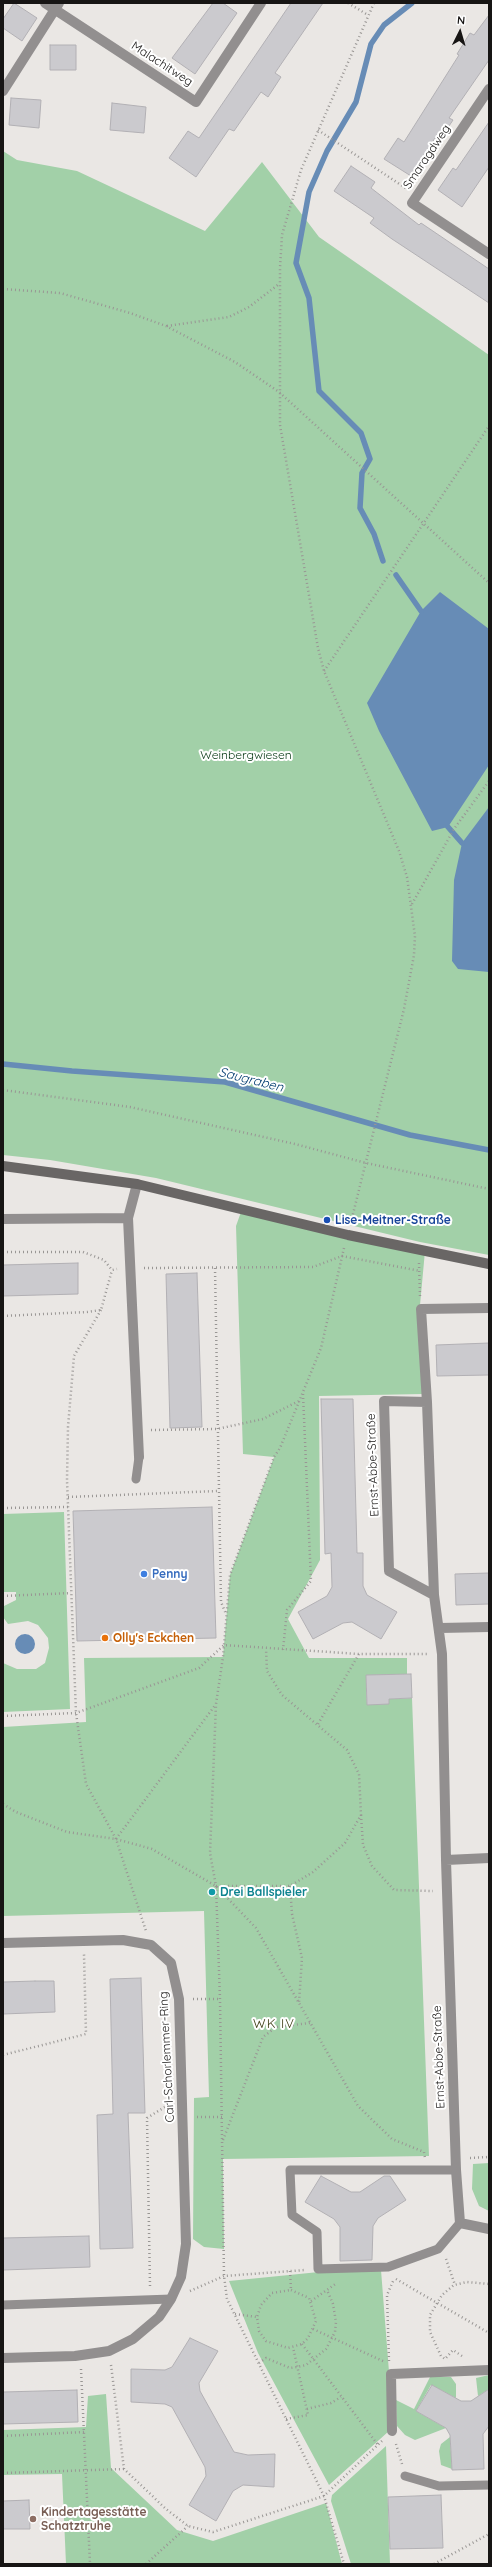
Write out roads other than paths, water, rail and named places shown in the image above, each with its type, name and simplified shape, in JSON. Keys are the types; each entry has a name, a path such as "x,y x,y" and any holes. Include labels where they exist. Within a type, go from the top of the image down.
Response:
{"street":[{"name":"Malachitweg","path":"45,3 57,6 196,102 260,3"},
{"path":"3,91 57,6"},
{"name":"Smaragdweg","path":"489,89 412,203 489,254"},
{"path":"3,1166 137,1184 348,1235 489,1264"},
{"path":"137,1184 128,1218 139,1457"},
{"path":"3,1219 128,1218"},
{"path":"427,1402 422,1309 489,1308"},
{"name":"Ernst-Abbe-Straße","path":"434,1595 389,1571 384,1401 427,1402 434,1595 440,1628 442,1654 446,1860 456,2170 460,2223"},
{"path":"440,1628 489,1628"},
{"path":"446,1860 489,1858"},
{"name":"Carl-Schorlemmer-Ring","path":"3,1942 124,1940 151,1945 171,1963 179,1999 186,2244 181,2276 171,2299 159,2317 134,2339 109,2351 81,2355 3,2358"},
{"path":"460,2223 489,2229"},
{"path":"392,2431 390,2374 489,2370"}],"lane":[{"path":"136,1479 139,1457"},
{"path":"456,2170 290,2170 292,2215 317,2232 318,2269 388,2267 438,2249 460,2223"},
{"path":"3,2305 171,2299"},
{"path":"405,2476 439,2486 489,2485"}],"water":[{"path":"440,592 489,629 489,765 448,827 432,831 379,731 367,703 421,611"},
{"path":"489,807 489,972 458,969 452,961 454,880 462,843"},
{"path":"25,1634 32,1637 35,1644 32,1651 25,1654 18,1651 15,1644 18,1637"}],"waterway":[{"path":"383,561 374,534 360,508 362,473 370,459 361,433 319,391 309,298 296,263 309,192 327,151 356,102 371,44 384,25 412,3"},
{"path":"396,575 421,611"},
{"path":"448,827 462,843"},
{"name":"Saugraben","path":"3,1064 72,1071 225,1082 410,1135 489,1150"}],"place":[{"name":"Lise-Meitner-Straße","path":"327,1220"},
{"name":"Penny","path":"144,1574"},
{"name":"Olly's Eckchen","path":"105,1638"},
{"name":"Drei Ballspieler","path":"212,1892"},
{"name":"Kindertagesstätte Schatztruhe","path":"33,2519"}],"district":[{"name":"WK IV","path":"274,2024"}],"park label":[{"name":"Weinbergwiesen","path":"246,755"}]}
